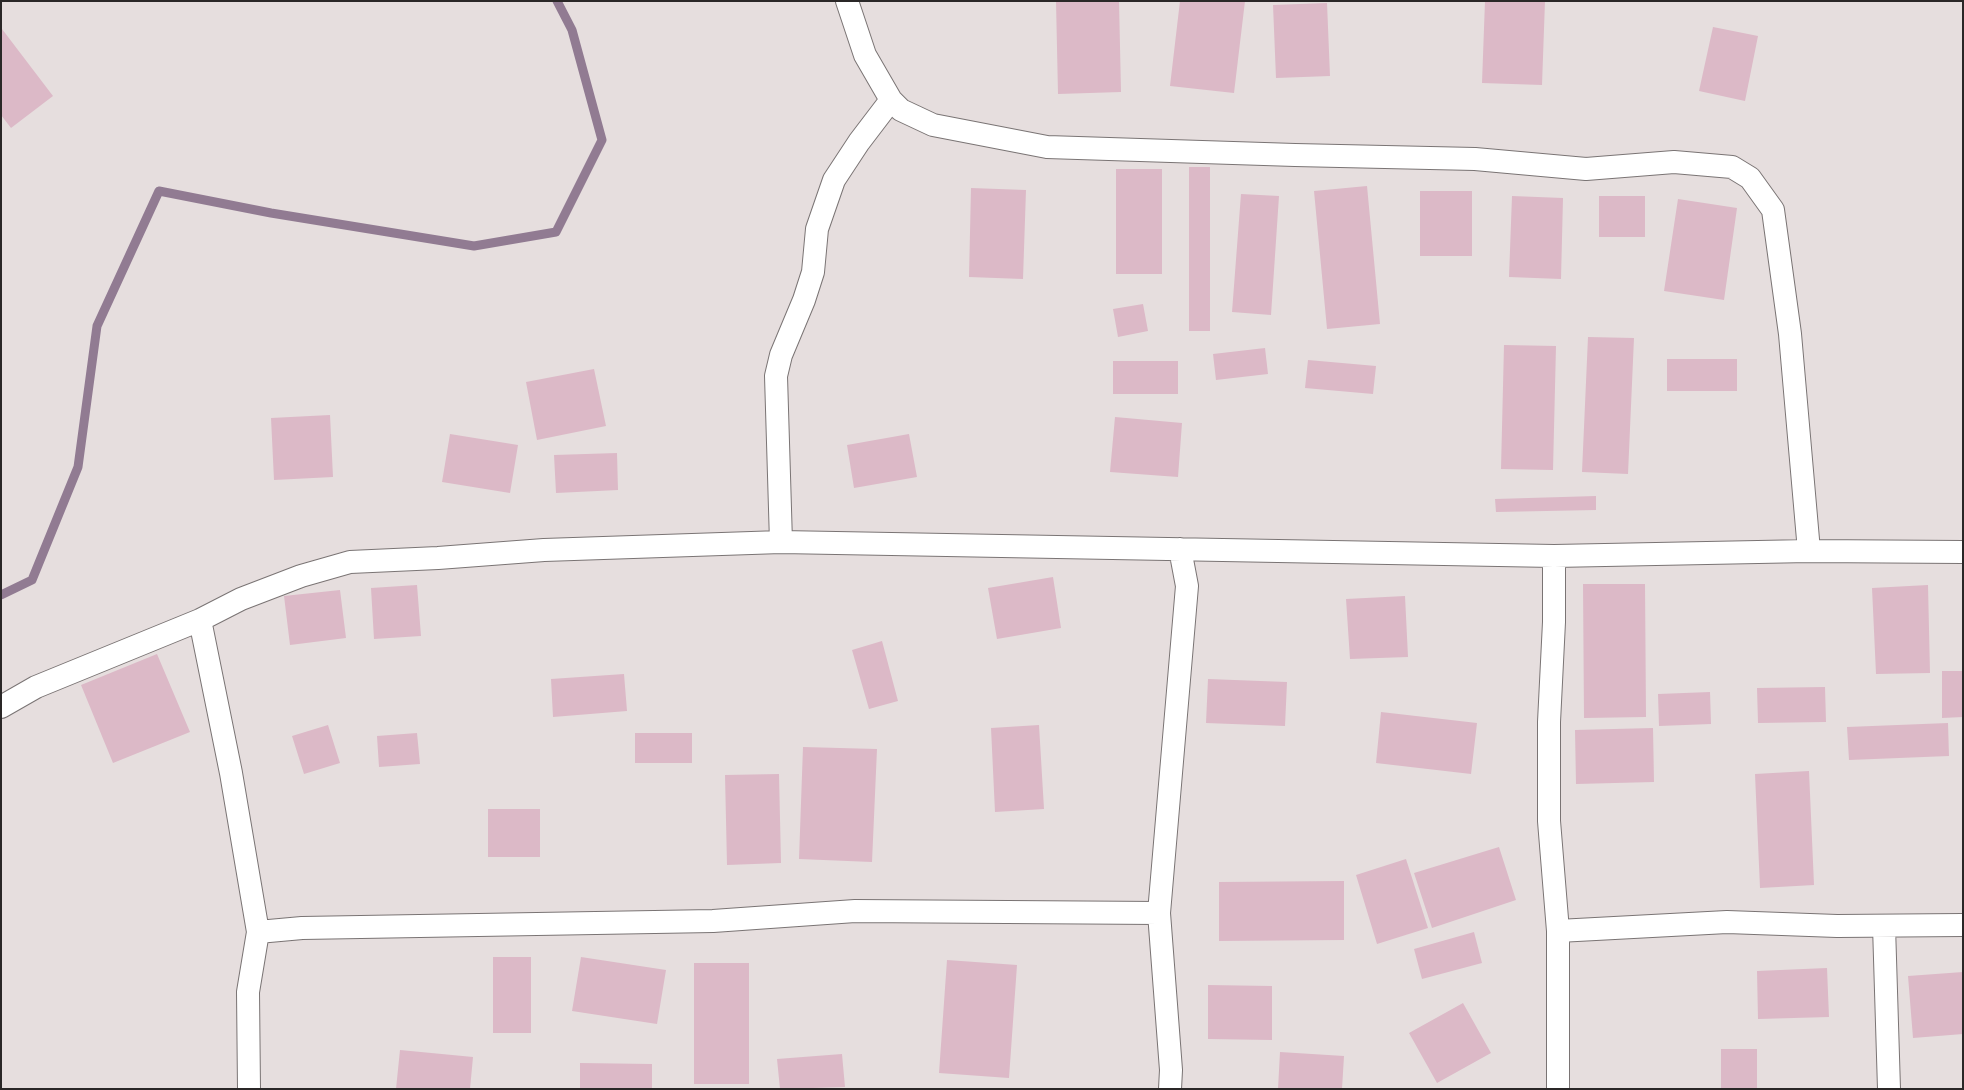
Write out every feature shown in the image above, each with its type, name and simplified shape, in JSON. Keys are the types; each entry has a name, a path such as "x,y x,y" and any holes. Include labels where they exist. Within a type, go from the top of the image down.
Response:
{"street":[{"path":"847,1 864,55 891,100 901,110 933,125 1047,147 1475,159 1586,169 1674,162 1732,167 1750,178 1773,210 1790,334 1809,551"},
{"path":"782,542 776,376 781,354 804,300 813,272 817,229 834,180 891,100"},
{"path":"1,707 36,687 200,620 241,599 293,578 350,562 438,558 544,550 782,542 1554,556 1809,551 1963,552"},
{"path":"1170,1089 1171,1070 1159,913 1187,586 1180,549"},
{"path":"1554,556 1554,622 1549,722 1549,813 1558,932 1558,1089"},
{"path":"200,620 231,773 258,932 248,992 249,1089"},
{"path":"258,932 302,928 713,921 855,911 1159,913"},
{"path":"1558,932 1727,922 1837,926 1963,925"},
{"path":"1884,926 1889,1089"}],"building":[{"path":"1056,1 1119,1 1121,92 1058,94"},
{"path":"1180,1 1245,1 1234,93 1170,86"},
{"path":"1485,1 1545,1 1542,85 1482,83"},
{"path":"1327,3 1330,76 1276,78 1273,5"},
{"path":"1713,27 1758,36 1745,101 1699,91"},
{"path":"2,29 53,96 11,128 1,115"},
{"path":"1189,167 1210,167 1210,331 1189,331"},
{"path":"1116,169 1162,169 1162,274 1116,274"},
{"path":"1367,186 1380,324 1327,329 1314,191"},
{"path":"971,188 1026,190 1023,279 969,277"},
{"path":"1420,191 1472,191 1472,256 1420,256"},
{"path":"1241,194 1279,196 1271,315 1232,312"},
{"path":"1512,196 1563,198 1561,279 1509,277"},
{"path":"1599,196 1645,196 1645,237 1599,237"},
{"path":"1678,199 1737,208 1724,300 1664,291"},
{"path":"1143,304 1148,331 1118,337 1113,309"},
{"path":"1588,337 1634,338 1628,474 1582,472"},
{"path":"1504,345 1556,346 1553,470 1501,469"},
{"path":"1265,348 1268,374 1216,380 1213,354"},
{"path":"1667,359 1737,359 1737,391 1667,391"},
{"path":"1308,360 1376,366 1373,394 1305,388"},
{"path":"1113,361 1178,361 1178,394 1113,394"},
{"path":"594,369 606,426 537,440 526,382"},
{"path":"330,415 333,477 274,480 271,418"},
{"path":"1115,417 1182,423 1178,477 1110,472"},
{"path":"450,434 518,445 510,493 442,482"},
{"path":"909,434 917,477 854,488 847,445"},
{"path":"617,453 618,490 556,493 554,455"},
{"path":"1596,496 1596,510 1496,512 1495,499"},
{"path":"1053,577 1061,628 997,639 988,588"},
{"path":"1583,584 1645,584 1646,717 1584,718"},
{"path":"417,585 421,636 374,639 371,588"},
{"path":"1928,585 1930,673 1876,674 1872,588"},
{"path":"340,590 346,638 290,645 284,596"},
{"path":"1405,596 1408,657 1350,659 1346,599"},
{"path":"882,641 898,701 869,709 852,650"},
{"path":"157,654 190,732 113,763 81,685"},
{"path":"1942,671 1963,671 1963,717 1942,718"},
{"path":"624,674 627,711 553,717 551,679"},
{"path":"1208,679 1287,682 1285,726 1206,723"},
{"path":"1825,687 1826,722 1758,723 1757,688"},
{"path":"1710,692 1711,724 1659,726 1658,694"},
{"path":"1381,712 1477,723 1471,774 1376,763"},
{"path":"1948,723 1949,756 1849,760 1847,727"},
{"path":"328,725 340,763 304,774 292,736"},
{"path":"1039,725 1044,809 995,812 991,728"},
{"path":"1653,728 1654,782 1576,784 1575,730"},
{"path":"417,733 420,764 379,767 377,736"},
{"path":"635,733 692,733 692,763 635,763"},
{"path":"803,747 877,749 872,862 799,859"},
{"path":"1809,771 1814,885 1760,888 1755,774"},
{"path":"779,774 781,863 727,865 725,775"},
{"path":"488,809 540,809 540,857 488,857"},
{"path":"1499,847 1516,900 1432,928 1414,873"},
{"path":"1406,859 1428,928 1377,944 1356,875"},
{"path":"1344,881 1344,940 1219,941 1219,882"},
{"path":"1474,932 1482,963 1422,979 1414,949"},
{"path":"493,957 531,957 531,1033 493,1033"},
{"path":"581,957 666,970 657,1024 572,1011"},
{"path":"947,960 1017,965 1009,1078 939,1073"},
{"path":"694,963 749,963 749,1084 694,1084"},
{"path":"1827,968 1829,1017 1758,1019 1757,971"},
{"path":"1963,972 1963,1034 1913,1038 1908,976"},
{"path":"1208,985 1272,986 1272,1040 1208,1039"},
{"path":"1463,1003 1491,1053 1437,1083 1409,1033"},
{"path":"1721,1049 1757,1049 1757,1089 1721,1089"},
{"path":"400,1050 473,1057 470,1089 396,1089"},
{"path":"1280,1052 1344,1056 1342,1089 1278,1089"},
{"path":"842,1054 845,1087 780,1089 777,1059"},
{"path":"580,1063 652,1064 652,1089 580,1089"}],"waterway":[{"path":"1,595 32,580 78,467 97,326 159,191 271,213 474,246 556,232 602,140 572,30 557,1"}]}
